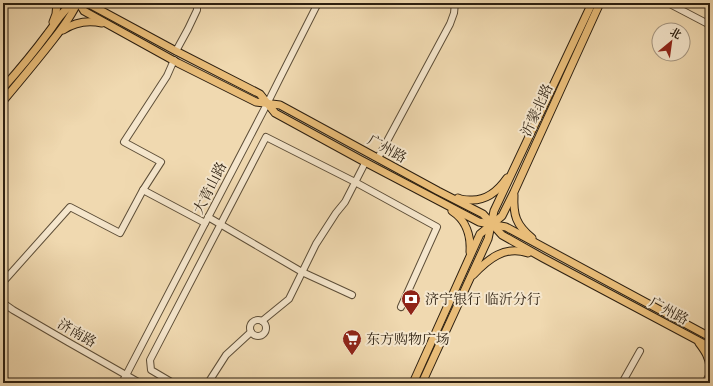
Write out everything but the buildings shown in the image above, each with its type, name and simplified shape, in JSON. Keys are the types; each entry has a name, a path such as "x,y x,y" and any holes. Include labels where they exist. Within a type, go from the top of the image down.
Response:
{"main road":[{"path":"50,30 56,14 57,3"},
{"path":"3,88 20,69 67,7 76,3"},
{"path":"3,101 58,34 73,12 76,3"},
{"name":"广州路","path":"76,3 84,11 112,21 176,51 260,94 276,113 365,163 479,222 506,227 710,337"},
{"name":"广州路","path":"85,3 89,4 112,21 174,60 256,102 280,105 483,214 502,235 710,347"},
{"path":"101,3 102,7 112,21"},
{"name":"沂蒙北路","path":"422,383 488,239 494,212 592,3"},
{"name":"沂蒙北路","path":"413,383 480,234 502,216 514,192 600,3"},
{"path":"58,34 69,26 81,22 112,21"},
{"path":"438,191 460,199 484,199 495,192 504,183 514,169"},
{"path":"514,192 513,206 516,218 523,231 548,250"},
{"path":"435,199 463,221 468,232 470,256"},
{"path":"469,279 492,257 513,250 523,251 543,258"},
{"path":"702,333 710,334"},
{"path":"696,340 705,351 709,359 710,375"}],"street":[{"path":"176,51 197,10 197,3"},
{"name":"大青山路","path":"122,383 318,3"},
{"path":"378,158 450,24 454,14 455,3"},
{"path":"668,3 710,24"},
{"path":"672,3 710,24"},
{"path":"3,282 70,207 120,233 161,162 124,142 167,76 174,60"},
{"path":"173,383 151,370 150,360 266,137 355,182 437,227 401,307"},
{"path":"262,321 289,299 316,244 345,202 365,163"},
{"path":"144,190 206,220 220,225 302,272 352,295"},
{"name":"济南路","path":"3,303 33,322 140,383"},
{"path":"256,320 265,323 266,330 264,335 258,337 254,336 251,332 250,330 252,323 256,320"},
{"path":"208,383 226,355 251,332"},
{"path":"622,383 640,351"},
{"path":"705,383 710,375"},
{"path":"3,380 9,383"}],"place":[{"name":"济宁银行 临沂分行","path":"411,316"},
{"name":"东方购物广场","path":"352,356"}]}
